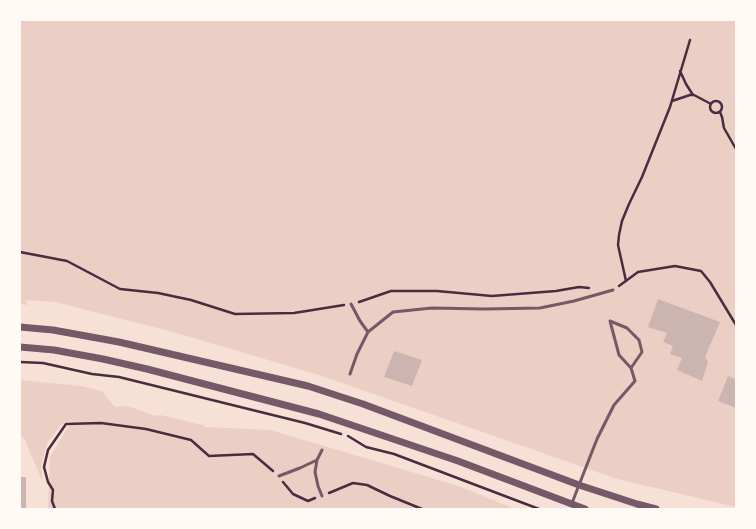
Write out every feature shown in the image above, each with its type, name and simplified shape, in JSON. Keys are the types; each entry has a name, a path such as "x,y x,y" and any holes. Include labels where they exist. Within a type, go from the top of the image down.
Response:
{"street":[{"path":"20,326 53,330 119,342 308,386 363,404 579,485 656,509"},
{"path":"20,347 54,350 103,359 320,414 458,461 585,509"}],"lane":[{"path":"350,374 357,354 368,332 393,312 432,308 540,308 574,301 613,290"},
{"path":"351,304 368,332"},
{"path":"571,504 597,439 614,405 635,381 630,368 619,355 610,321 627,328 639,340 642,352 630,368"},
{"path":"322,450 317,460 315,472 322,496"},
{"path":"279,476 317,460"}],"path":[{"path":"626,281 618,245 622,221 642,177 672,101 690,40"},
{"path":"680,71 686,84 694,95 711,104"},
{"path":"672,101 694,95"},
{"path":"711,104 714,101 720,102 722,107 720,112 724,128 736,149"},
{"path":"711,104 710,108 712,112 716,114 720,112"},
{"path":"20,252 67,262 120,288 158,293 192,300 235,314 294,313 351,304 391,291 437,291 492,296 556,291 580,287 593,288"},
{"path":"613,290 638,272 675,266 701,271 710,282 736,325"},
{"path":"20,362 43,363 92,374 119,377 305,423 348,436 366,447 394,454 539,509"},
{"path":"55,509 52,501 53,490 48,482 44,467 48,450 66,424 100,423 146,429 191,440 209,456 253,454 279,476 293,494 308,501 353,484 360,484 367,485 422,509"}],"shaded area":[{"path":"20,20 736,20 736,507 617,479 319,375 166,330 55,302 25,300 28,305 20,304"},
{"path":"20,380 81,386 102,391 115,407 128,406 155,416 160,415 203,425 205,427 270,430 459,486 515,509 48,509 50,457 72,420 62,424 47,443 41,466 43,483 25,440 20,434"}],"building":[{"path":"658,299 720,322 705,357 708,362 702,381 677,370 682,358 670,354 673,346 663,342 667,333 648,327"},
{"path":"394,351 422,360 412,386 384,377"},
{"path":"728,376 736,379 736,408 718,401"},
{"path":"20,477 26,477 26,509 20,509"}]}
